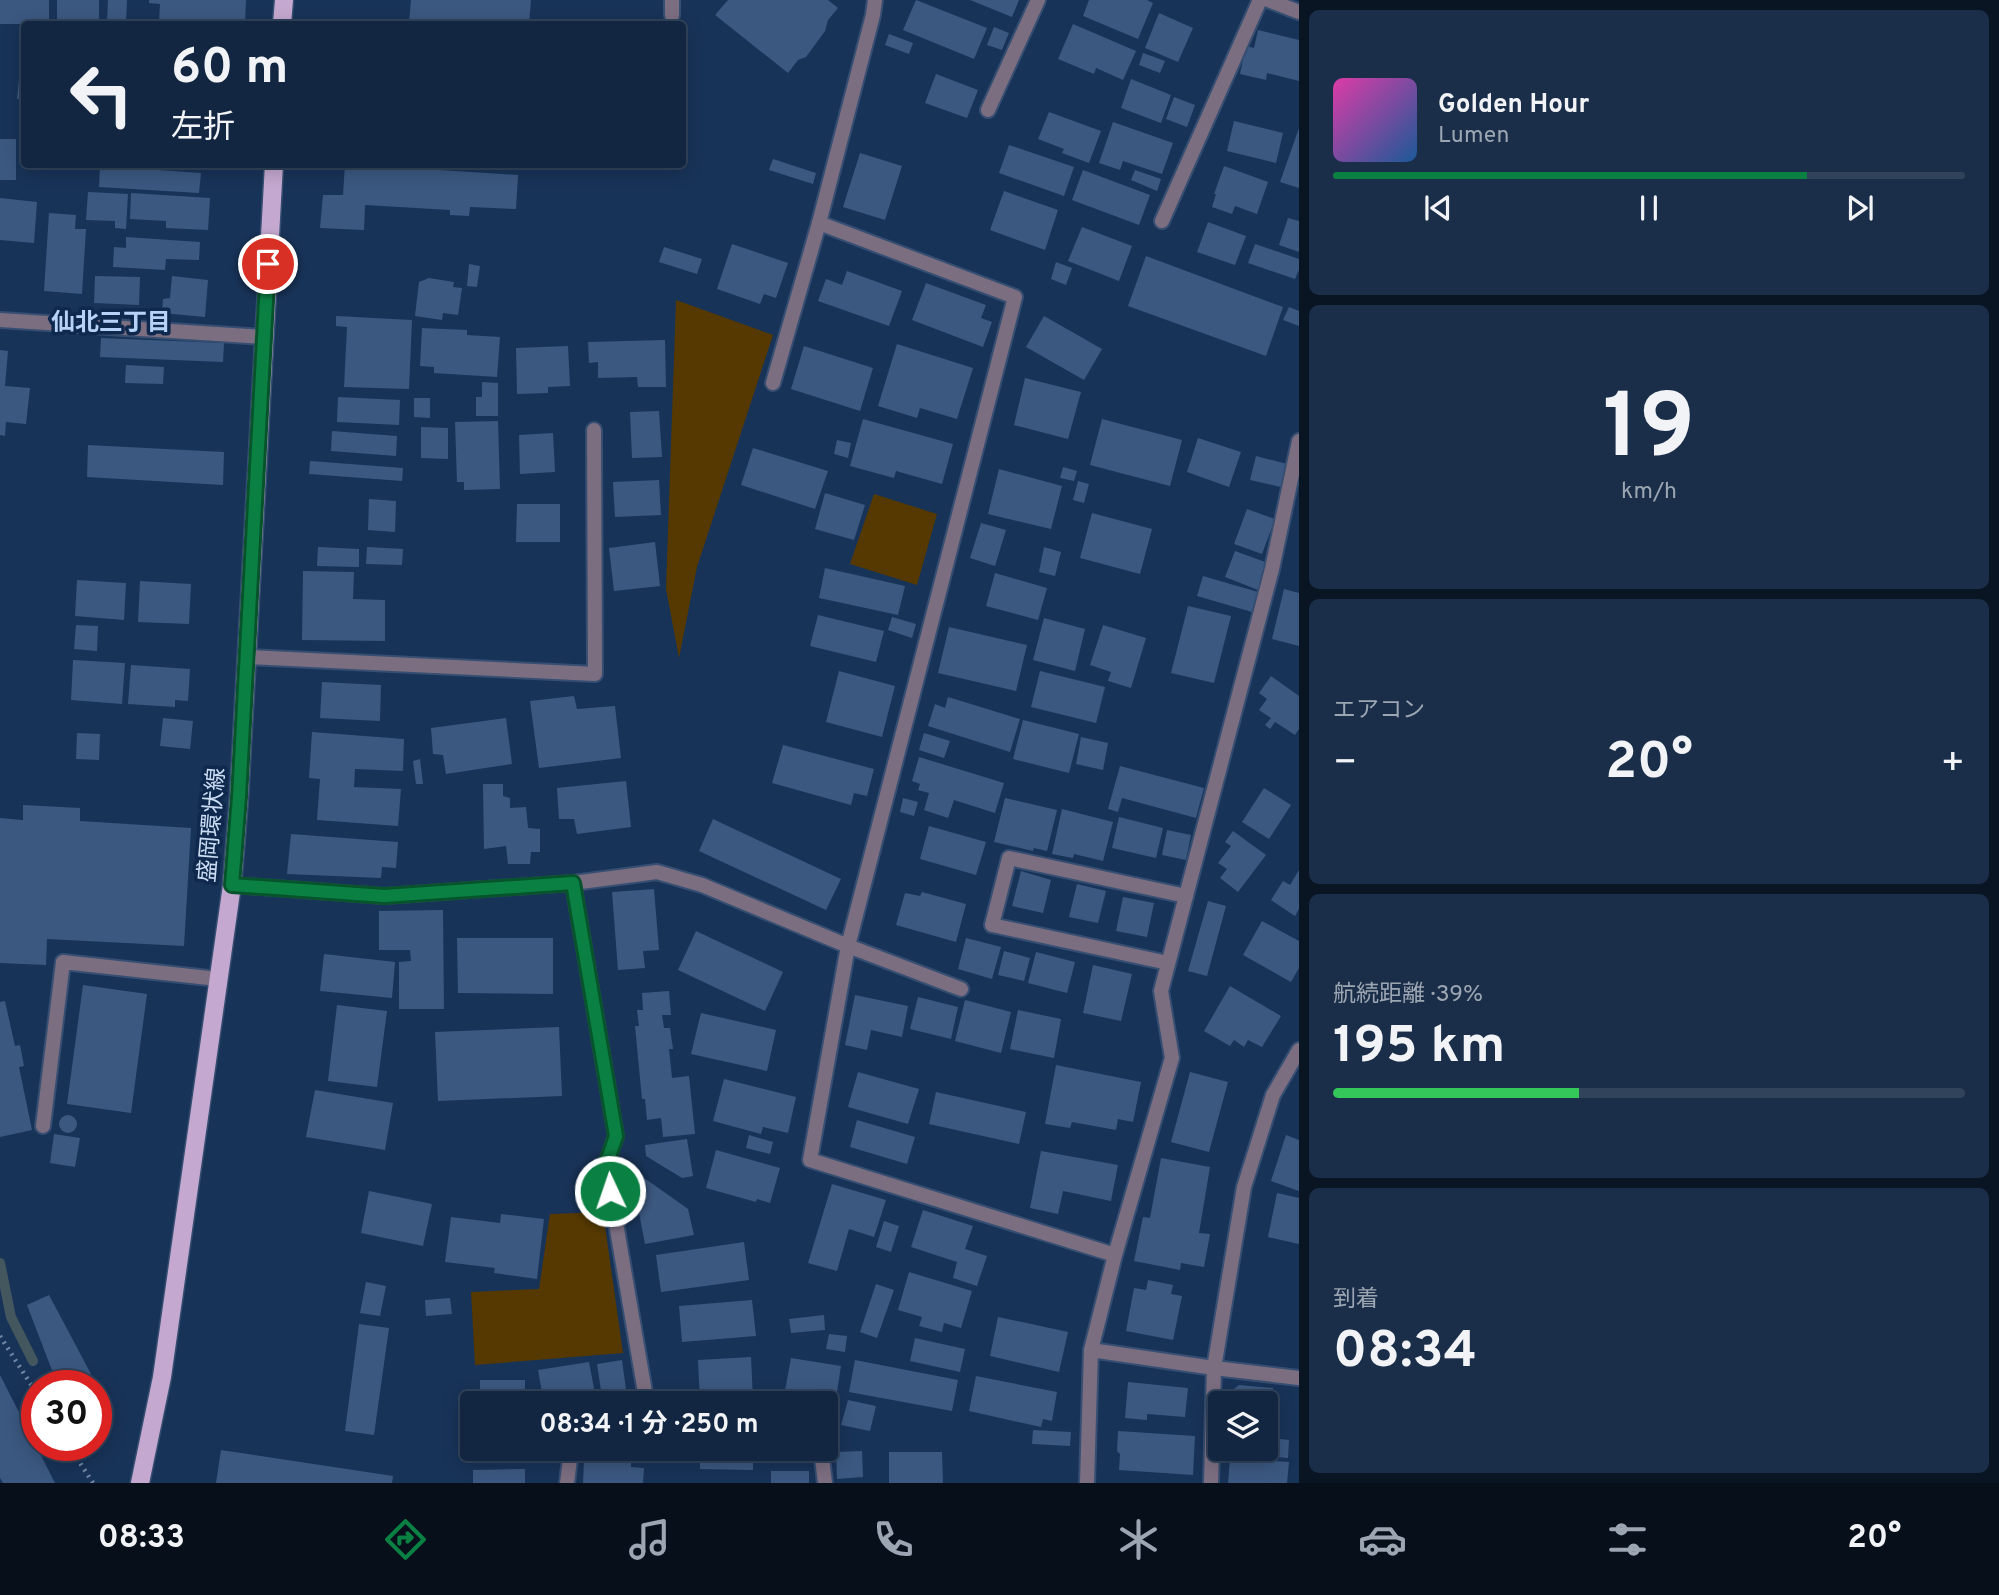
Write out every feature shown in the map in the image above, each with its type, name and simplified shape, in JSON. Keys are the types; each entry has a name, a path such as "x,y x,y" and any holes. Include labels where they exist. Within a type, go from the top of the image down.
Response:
{"main road":[{"path":"282,21 284,0"},
{"name":"盛岡環状線","path":"140,1483 162,1377 232,885 274,168"}],"street":[{"path":"773,383 846,123 875,0"},
{"path":"988,110 1038,0"},
{"path":"1162,220 1260,0"},
{"path":"1268,0 1299,12"},
{"path":"819,223 1015,297 848,946 810,1160 1115,1255"},
{"path":"0,320 264,337"},
{"path":"247,657 595,674 594,430"},
{"path":"1087,1483 1091,1350 1115,1255 1172,1058 1161,991 1272,569 1299,441"},
{"path":"1168,963 992,925 1009,858 1186,896"},
{"path":"232,885 384,896 573,883 657,872 702,885 848,946 961,989"},
{"path":"573,883 616,1136 606,1165 645,1391"},
{"path":"43,1126 63,962 218,979"},
{"path":"1211,1483 1214,1368 1244,1187 1273,1096 1299,1051"},
{"path":"1091,1350 1299,1378"},
{"path":"567,1483 569,1461"},
{"path":"822,1461 825,1483"}],"path":[{"path":"0,1336 22,1370"},
{"path":"79,1461 93,1483"}],"shaded area":[{"path":"676,300 773,335 697,567 679,658 666,589"},
{"path":"874,494 937,514 917,585 850,564"},
{"path":"603,1212 623,1353 475,1365 471,1292 539,1289 550,1214"}],"building":[{"path":"0,0 49,0 49,21 0,24"},
{"path":"57,0 99,0 99,21 57,21"},
{"path":"108,0 127,0 126,21 107,21"},
{"path":"149,0 246,0 245,21 159,21 160,4 149,3"},
{"path":"411,0 531,0 529,21 409,21"},
{"path":"728,0 828,0 838,8 806,57 798,60 788,73 715,15"},
{"path":"916,0 987,28 974,59 903,30"},
{"path":"970,0 1019,0 1012,17"},
{"path":"1089,0 1147,0 1153,3 1138,39 1083,16"},
{"path":"1159,13 1193,28 1178,62 1145,48"},
{"path":"1073,24 1136,51 1123,80 1096,68 1094,74 1058,59"},
{"path":"994,27 1009,33 1002,50 987,45"},
{"path":"1258,30 1299,40 1299,81 1267,73 1266,80 1240,74 1246,46 1254,48"},
{"path":"889,34 913,43 909,54 885,45"},
{"path":"1143,53 1165,61 1160,73 1139,65"},
{"path":"20,69 21,100 17,99"},
{"path":"936,74 978,90 967,118 925,103"},
{"path":"1131,79 1171,95 1161,123 1121,108"},
{"path":"1174,97 1195,105 1187,127 1166,119"},
{"path":"1049,112 1101,131 1089,163 1062,153 1064,149 1038,139"},
{"path":"1234,121 1283,133 1276,163 1227,151"},
{"path":"1113,122 1173,143 1162,174 1123,161 1120,170 1099,163"},
{"path":"1299,128 1299,188 1280,182"},
{"path":"0,139 16,139 16,180 0,180"},
{"path":"1009,145 1074,167 1064,196 999,173"},
{"path":"860,153 902,166 885,220 843,207"},
{"path":"773,159 816,173 813,184 769,170"},
{"path":"1224,166 1268,182 1257,214 1235,206 1232,214 1212,207"},
{"path":"100,168 201,173 199,193 99,187"},
{"path":"345,168 408,168 518,175 516,209 470,207 469,216 450,215 450,210 365,205 364,230 320,228 323,195 343,195"},
{"path":"1083,170 1150,195 1139,225 1072,200"},
{"path":"1135,170 1161,179 1157,191 1131,180"},
{"path":"1004,191 1058,210 1045,250 990,230"},
{"path":"88,192 128,194 126,229 115,228 115,221 86,220"},
{"path":"131,193 210,198 208,230 166,228 166,221 130,219"},
{"path":"0,198 37,202 34,243 0,240"},
{"path":"49,213 76,215 75,229 86,229 82,294 44,291"},
{"path":"1288,218 1299,221 1299,252 1279,245"},
{"path":"1208,222 1246,236 1235,265 1197,252"},
{"path":"1082,227 1132,246 1119,281 1068,261"},
{"path":"126,237 200,242 199,260 166,259 165,270 113,267 114,247 126,248"},
{"path":"732,244 788,263 776,298 764,294 760,304 717,289"},
{"path":"1255,244 1299,259 1299,270 1295,279 1248,263"},
{"path":"664,247 702,259 697,274 659,262"},
{"path":"1146,256 1283,307 1266,356 1128,306"},
{"path":"1056,262 1072,268 1066,285 1051,279"},
{"path":"469,264 480,266 477,287 467,286"},
{"path":"847,271 902,291 889,326 818,301 826,279 842,285"},
{"path":"95,276 140,277 139,305 94,303"},
{"path":"172,276 208,280 205,317 162,313 163,299 170,298"},
{"path":"429,278 454,282 453,287 462,288 458,315 443,313 442,320 415,316 419,282"},
{"path":"926,283 986,305 981,318 992,322 983,347 912,320"},
{"path":"1289,307 1299,311 1299,326 1283,320"},
{"path":"336,316 412,320 409,389 344,387 347,327 336,326"},
{"path":"1044,316 1102,349 1084,380 1026,347"},
{"path":"422,328 467,330 467,335 500,337 497,377 434,373 434,367 420,366"},
{"path":"101,338 224,343 223,362 100,357"},
{"path":"665,340 666,387 638,387 637,377 598,378 598,362 589,363 588,342"},
{"path":"897,344 973,368 957,419 920,408 917,418 878,406"},
{"path":"568,346 570,386 548,387 548,393 517,394 516,348"},
{"path":"804,346 873,368 860,411 791,389"},
{"path":"0,350 8,351 5,386 30,388 26,424 6,422 5,436 0,435"},
{"path":"126,365 164,367 163,384 125,383"},
{"path":"1025,378 1081,392 1068,439 1014,425"},
{"path":"482,382 498,383 498,416 476,416 476,397 482,397"},
{"path":"338,397 400,400 399,425 337,422"},
{"path":"414,398 430,398 430,418 414,417"},
{"path":"659,411 662,457 632,458 630,412"},
{"path":"863,419 953,444 942,484 896,471 894,478 850,466"},
{"path":"1102,419 1182,440 1170,486 1090,465"},
{"path":"498,421 500,489 464,490 464,482 457,482 455,422"},
{"path":"421,427 448,428 448,459 421,458"},
{"path":"332,431 397,436 396,456 331,451"},
{"path":"553,433 555,472 520,474 519,435"},
{"path":"1198,438 1241,452 1229,487 1187,472"},
{"path":"837,440 851,443 848,458 834,454"},
{"path":"88,445 224,452 223,485 87,477"},
{"path":"753,448 828,471 815,509 741,485"},
{"path":"1256,456 1287,464 1281,487 1250,480"},
{"path":"310,461 403,468 402,481 309,474"},
{"path":"1063,467 1077,471 1074,481 1060,478"},
{"path":"999,469 1062,486 1051,529 988,514"},
{"path":"659,480 661,515 615,517 613,482"},
{"path":"1078,481 1089,484 1084,503 1073,500"},
{"path":"825,493 865,505 854,540 815,529"},
{"path":"369,499 396,501 395,532 368,530"},
{"path":"517,504 560,504 560,542 516,542"},
{"path":"1247,509 1275,519 1262,554 1234,544"},
{"path":"1092,513 1152,529 1140,574 1080,558"},
{"path":"981,523 1006,530 995,566 970,558"},
{"path":"655,542 660,586 614,591 609,548"},
{"path":"318,547 359,549 359,567 317,566"},
{"path":"367,547 403,549 402,565 366,564"},
{"path":"1044,547 1061,552 1055,576 1039,572"},
{"path":"1235,551 1268,563 1258,590 1225,577"},
{"path":"825,568 905,586 898,615 819,598"},
{"path":"303,571 354,572 353,599 385,600 385,641 302,640"},
{"path":"995,573 1047,588 1038,620 986,606"},
{"path":"1203,576 1258,592 1252,612 1197,596"},
{"path":"77,580 126,583 124,620 75,616"},
{"path":"140,581 191,584 189,624 138,622"},
{"path":"1284,589 1299,593 1299,646 1272,639"},
{"path":"1188,606 1231,616 1214,683 1171,673"},
{"path":"818,615 884,631 876,662 810,646"},
{"path":"892,617 916,624 912,638 888,630"},
{"path":"1044,618 1085,629 1075,671 1033,660"},
{"path":"76,625 98,626 97,651 74,649"},
{"path":"1103,625 1146,638 1131,688 1108,681 1111,672 1090,665"},
{"path":"949,627 1027,645 1016,691 938,673"},
{"path":"73,660 125,663 122,704 71,700"},
{"path":"131,665 190,669 188,701 175,700 175,707 128,704"},
{"path":"839,671 895,686 882,737 826,722"},
{"path":"1040,671 1105,687 1096,723 1031,707"},
{"path":"1271,676 1299,696 1299,729 1295,735 1275,722 1270,729 1265,725 1271,718 1259,710 1267,699 1259,693"},
{"path":"322,682 381,685 380,721 320,718"},
{"path":"574,696 577,709 615,706 621,758 539,768 530,701"},
{"path":"948,697 1020,719 1010,752 928,726 935,704 945,708"},
{"path":"163,718 193,721 190,749 160,746"},
{"path":"506,718 512,764 446,774 443,755 433,754 431,728"},
{"path":"1023,720 1079,734 1069,773 1013,759"},
{"path":"312,732 404,739 403,771 355,769 354,787 401,789 398,826 317,820 320,779 309,778"},
{"path":"77,733 100,734 99,760 76,759"},
{"path":"924,733 950,741 944,758 919,750"},
{"path":"1081,737 1108,743 1103,770 1076,764"},
{"path":"783,745 874,769 867,796 854,793 851,805 772,783"},
{"path":"919,757 1004,783 995,813 954,800 948,818 924,810 929,793 918,790 920,784 912,781"},
{"path":"420,759 423,784 416,784 413,761"},
{"path":"1120,766 1204,788 1196,818 1122,798 1118,812 1108,809"},
{"path":"626,781 631,827 577,834 574,819 559,819 557,788"},
{"path":"483,784 503,784 503,796 510,798 510,808 526,807 528,828 540,829 540,852 531,852 530,864 508,864 506,846 484,849"},
{"path":"1264,788 1291,805 1269,839 1242,822"},
{"path":"903,798 918,802 914,816 900,812"},
{"path":"1005,798 1057,810 1047,851 1034,848 1033,851 994,842"},
{"path":"23,805 80,808 80,821 191,828 184,946 47,939 46,965 0,963 0,818 23,820"},
{"path":"1062,809 1113,822 1103,861 1074,854 1073,858 1052,854"},
{"path":"1119,817 1163,828 1156,858 1112,848"},
{"path":"713,819 841,879 826,910 699,851"},
{"path":"929,826 986,842 976,875 920,859"},
{"path":"1167,830 1191,835 1186,860 1162,855"},
{"path":"1233,831 1266,855 1238,892 1220,878 1227,869 1218,863 1231,846 1225,842"},
{"path":"291,834 398,842 396,868 382,867 381,878 287,874"},
{"path":"1299,870 1299,909 1295,916 1271,900 1283,881 1290,885"},
{"path":"1021,871 1051,880 1043,913 1012,906"},
{"path":"1077,884 1106,891 1098,923 1069,917"},
{"path":"654,889 659,950 643,951 645,968 618,970 612,892"},
{"path":"922,892 966,904 956,942 896,925 905,893 920,896"},
{"path":"1123,897 1154,903 1147,937 1116,931"},
{"path":"1208,901 1226,906 1207,976 1188,971"},
{"path":"443,910 444,1009 399,1009 399,962 411,961 410,950 379,950 379,911"},
{"path":"1262,921 1299,941 1299,968 1291,982 1243,955"},
{"path":"696,931 783,972 765,1011 678,970"},
{"path":"457,938 553,938 553,994 458,993"},
{"path":"966,938 1001,947 992,979 958,969"},
{"path":"1004,951 1030,958 1024,981 998,975"},
{"path":"1036,952 1075,962 1067,993 1028,983"},
{"path":"324,954 395,962 392,998 320,991"},
{"path":"1093,965 1132,974 1121,1021 1083,1013"},
{"path":"83,985 147,994 131,1113 67,1104"},
{"path":"1230,986 1281,1016 1262,1047 1248,1040 1244,1047 1234,1040 1230,1046 1204,1031"},
{"path":"669,991 671,1015 662,1015 664,1028 670,1028 673,1049 669,1049 672,1078 689,1076 695,1134 663,1137 661,1118 647,1120 645,1099 642,1099 635,1026 639,1026 637,1010 643,1010 642,993"},
{"path":"855,995 908,1006 902,1037 871,1030 867,1050 845,1045"},
{"path":"918,997 958,1007 951,1039 910,1029"},
{"path":"965,1000 1011,1012 1001,1053 955,1041"},
{"path":"5,1001 15,1046 20,1045 24,1066 19,1067 32,1130 0,1137 0,1002"},
{"path":"337,1005 387,1011 377,1087 328,1081"},
{"path":"1018,1010 1061,1019 1054,1058 1010,1049"},
{"path":"701,1013 776,1030 767,1071 691,1054"},
{"path":"559,1027 562,1096 438,1101 435,1032"},
{"path":"1056,1065 1141,1082 1133,1122 1118,1119 1116,1130 1072,1122 1070,1128 1045,1124"},
{"path":"858,1072 919,1089 908,1124 848,1107"},
{"path":"1190,1072 1228,1082 1209,1152 1171,1142"},
{"path":"724,1079 796,1097 788,1133 763,1127 761,1134 713,1121"},
{"path":"315,1090 393,1103 385,1150 306,1137"},
{"path":"936,1092 1026,1112 1019,1144 929,1124"},
{"path":"68,1115 74,1118 77,1124 74,1130 68,1133 62,1130 59,1124 62,1118"},
{"path":"857,1120 915,1137 907,1164 850,1147"},
{"path":"54,1134 80,1138 75,1167 50,1163"},
{"path":"749,1135 773,1142 770,1154 746,1148"},
{"path":"1286,1135 1299,1140 1299,1191 1271,1181"},
{"path":"687,1139 693,1176 682,1178 646,1156 645,1145"},
{"path":"716,1150 780,1168 770,1203 757,1199 756,1202 706,1188"},
{"path":"1041,1151 1118,1165 1111,1201 1063,1191 1058,1214 1030,1208"},
{"path":"1161,1158 1210,1167 1199,1233 1210,1234 1204,1267 1181,1263 1180,1270 1134,1261 1143,1217 1150,1218"},
{"path":"640,1175 688,1209 694,1235 645,1244 632,1177"},
{"path":"832,1184 886,1200 874,1237 849,1229 837,1271 808,1263"},
{"path":"369,1191 432,1204 423,1246 361,1233"},
{"path":"1277,1193 1299,1198 1299,1244 1268,1237"},
{"path":"923,1210 973,1226 965,1249 987,1256 977,1286 953,1278 957,1262 911,1247"},
{"path":"501,1214 544,1219 537,1279 494,1273 495,1268 445,1262 451,1217 500,1223"},
{"path":"884,1221 899,1226 891,1252 876,1247"},
{"path":"744,1242 749,1280 661,1292 656,1255"},
{"path":"909,1272 972,1291 961,1328 944,1323 942,1332 919,1326 922,1317 898,1310"},
{"path":"1148,1280 1173,1285 1171,1294 1182,1296 1173,1340 1126,1331 1134,1288 1146,1290"},
{"path":"366,1282 386,1286 380,1316 360,1313"},
{"path":"876,1284 894,1290 877,1338 860,1332"},
{"path":"49,1295 89,1370 52,1370 27,1305"},
{"path":"450,1298 452,1314 426,1316 425,1300"},
{"path":"752,1300 756,1336 682,1342 679,1306"},
{"path":"824,1315 825,1330 791,1333 789,1319"},
{"path":"998,1317 1068,1332 1059,1372 990,1356"},
{"path":"359,1324 389,1328 374,1435 345,1431"},
{"path":"829,1334 847,1336 845,1352 826,1349"},
{"path":"915,1338 965,1349 960,1372 910,1361"},
{"path":"751,1357 753,1391 699,1391 698,1360"},
{"path":"791,1358 841,1366 837,1391 785,1391"},
{"path":"622,1360 626,1391 601,1391 597,1364"},
{"path":"855,1360 958,1380 952,1411 849,1392"},
{"path":"589,1362 595,1391 542,1391 538,1370"},
{"path":"0,1375 21,1416 21,1461 44,1461 55,1483 3,1483 0,1478"},
{"path":"976,1376 1057,1392 1052,1421 1043,1419 1041,1427 969,1411"},
{"path":"480,1380 525,1380 525,1391 480,1391"},
{"path":"1128,1382 1188,1388 1185,1417 1147,1414 1147,1420 1125,1418"},
{"path":"1239,1385 1273,1388 1273,1391 1232,1391"},
{"path":"848,1400 876,1406 870,1431 841,1425"},
{"path":"1033,1430 1071,1432 1070,1446 1032,1444"},
{"path":"1118,1431 1195,1436 1193,1475 1119,1470"},
{"path":"1278,1439 1289,1440 1288,1458 1278,1457"},
{"path":"221,1450 393,1476 392,1483 216,1483"},
{"path":"862,1451 863,1477 837,1479 838,1452"},
{"path":"889,1452 942,1452 943,1483 889,1483"},
{"path":"584,1461 631,1463 631,1467 644,1468 643,1483 583,1483"},
{"path":"700,1461 753,1461 753,1470 700,1469"},
{"path":"1230,1461 1289,1462 1287,1483 1228,1483"},
{"path":"525,1469 525,1483 473,1483 473,1470"},
{"path":"771,1471 809,1471 809,1483 771,1483"}],"waterway":[{"path":"0,1263 11,1317 33,1361"}],"district":[{"name":"仙北三丁目","path":"111,322"}],"route":[{"path":"268,264 232,885 384,896 573,883 616,1136 606,1165 610,1191"}]}
